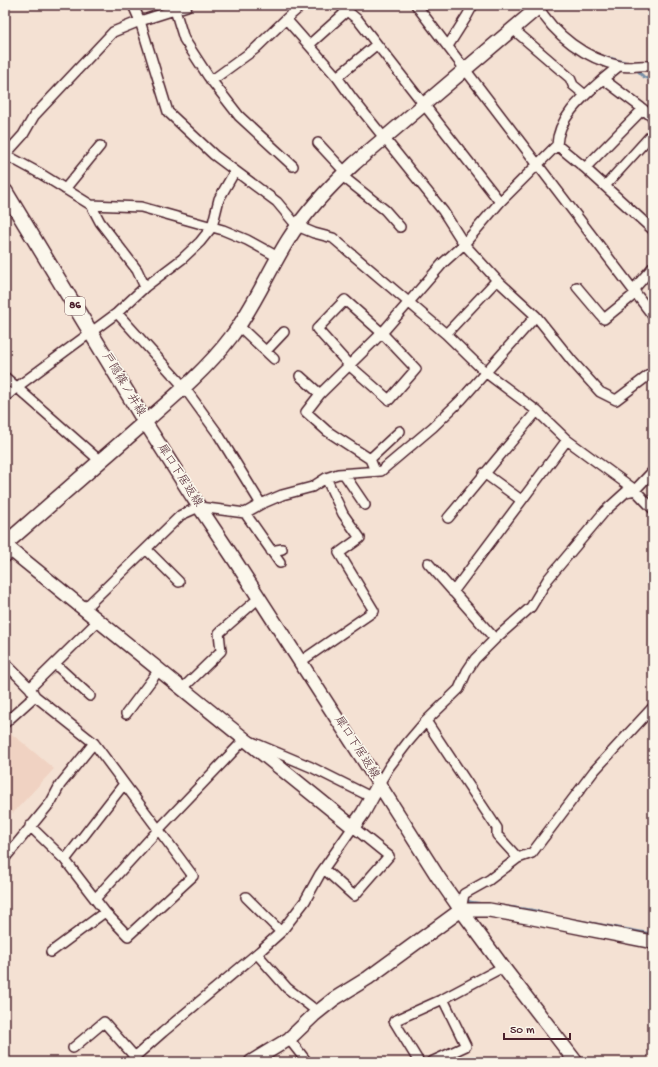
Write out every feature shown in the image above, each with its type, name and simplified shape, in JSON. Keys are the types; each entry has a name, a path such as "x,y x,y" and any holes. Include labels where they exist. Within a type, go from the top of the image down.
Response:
{"main road":[{"name":"戸隠篠ノ井線","path":"5,190 145,422 99,460 7,550"}],"street":[{"path":"133,5 140,21 168,112 214,155 277,202 298,226 314,233 333,238 446,334 485,372 537,411 567,440 626,485 635,490 653,509"},
{"path":"186,5 187,6 140,21 113,32 34,116 23,135 5,155 41,174 91,205 140,207 212,227 247,240 278,257"},
{"path":"211,80 255,49 302,5"},
{"path":"416,5 653,316"},
{"path":"448,46 473,5"},
{"path":"145,422 184,387 221,350 239,326 254,302 278,257 313,205 343,174 539,6 552,26 564,38 593,57 619,66 628,67 645,65 653,67"},
{"path":"310,44 344,8 358,20 500,202"},
{"path":"175,10 184,39 211,80 239,116 293,166"},
{"path":"286,19 310,44 337,77 352,98 443,211 464,244 497,280 536,316 572,361 600,392 616,400 653,372"},
{"path":"513,29 570,78 573,85 585,95"},
{"path":"337,77 376,45"},
{"path":"375,471 370,459 327,431 306,412 320,394 382,333 443,263 464,244 500,202 557,145 557,138 569,113 602,79 619,66"},
{"path":"602,79 653,118"},
{"path":"585,168 643,109"},
{"path":"605,186 653,133"},
{"path":"318,143 343,174 385,210 400,227"},
{"path":"557,145 585,168 653,230"},
{"path":"65,189 100,146"},
{"path":"5,397 17,386 117,313 145,287 200,242 212,227 219,199 235,171"},
{"path":"91,205 100,222 137,270 145,287"},
{"path":"578,287 604,319 635,291 653,267"},
{"path":"446,334 497,280"},
{"path":"345,300 382,333 416,369 389,400 350,366 317,329 345,300"},
{"path":"117,313 184,387 218,434 261,504"},
{"path":"84,609 181,515 199,507 245,513 282,495 312,487 326,478 338,474 381,471 433,428 536,316"},
{"path":"239,326 274,359"},
{"path":"266,351 284,332"},
{"path":"300,376 320,394"},
{"path":"5,377 99,460"},
{"path":"448,518 537,411"},
{"name":"犀口下居返線","path":"145,422 438,877 503,967 576,1062"},
{"path":"370,459 400,431"},
{"path":"453,592 567,440"},
{"path":"73,1048 104,1022 132,1059 281,932 305,900 324,869 363,813 389,767 426,720 459,689 467,671 476,659 495,639 531,607 548,579 605,511 626,492 635,490 653,471"},
{"path":"484,473 521,500"},
{"path":"344,474 365,505"},
{"path":"300,662 374,611 338,553 360,538 343,514 326,478"},
{"path":"245,513 280,563"},
{"path":"146,549 179,582"},
{"path":"272,551 282,549"},
{"path":"7,550 84,609 388,856 354,896 324,869"},
{"path":"428,563 495,639"},
{"path":"182,689 221,651 219,632 259,598"},
{"path":"30,688 98,621"},
{"path":"5,663 36,696 94,744 159,828 193,876 128,936 105,912 65,860 30,826"},
{"path":"55,664 90,696"},
{"path":"126,714 159,670"},
{"path":"5,723 36,696"},
{"path":"461,910 464,894 489,880 518,858 532,853 594,771 653,707"},
{"path":"426,720 497,828 497,835 518,858"},
{"path":"245,739 311,767 371,798"},
{"path":"95,899 159,828 245,739"},
{"path":"5,858 51,802 60,785 94,744"},
{"path":"65,860 124,784"},
{"path":"246,896 281,932"},
{"path":"251,1062 288,1039 334,999 368,978 461,910 489,910 653,942"},
{"path":"52,952 105,912"},
{"path":"256,954 287,988 318,1012"},
{"path":"419,1062 394,1021 503,967"},
{"path":"431,1062 466,1046 443,998"},
{"path":"288,1039 307,1062"}],"shaded area":[{"path":"5,729 54,769 13,813 8,809 5,812"}],"waterway":[{"path":"599,55 629,63"},
{"path":"636,69 644,77 653,81"},
{"path":"467,900 471,902 533,910 546,914"},
{"path":"559,917 653,934"}],"railway":[{"path":"5,1058 7,1062"}]}
